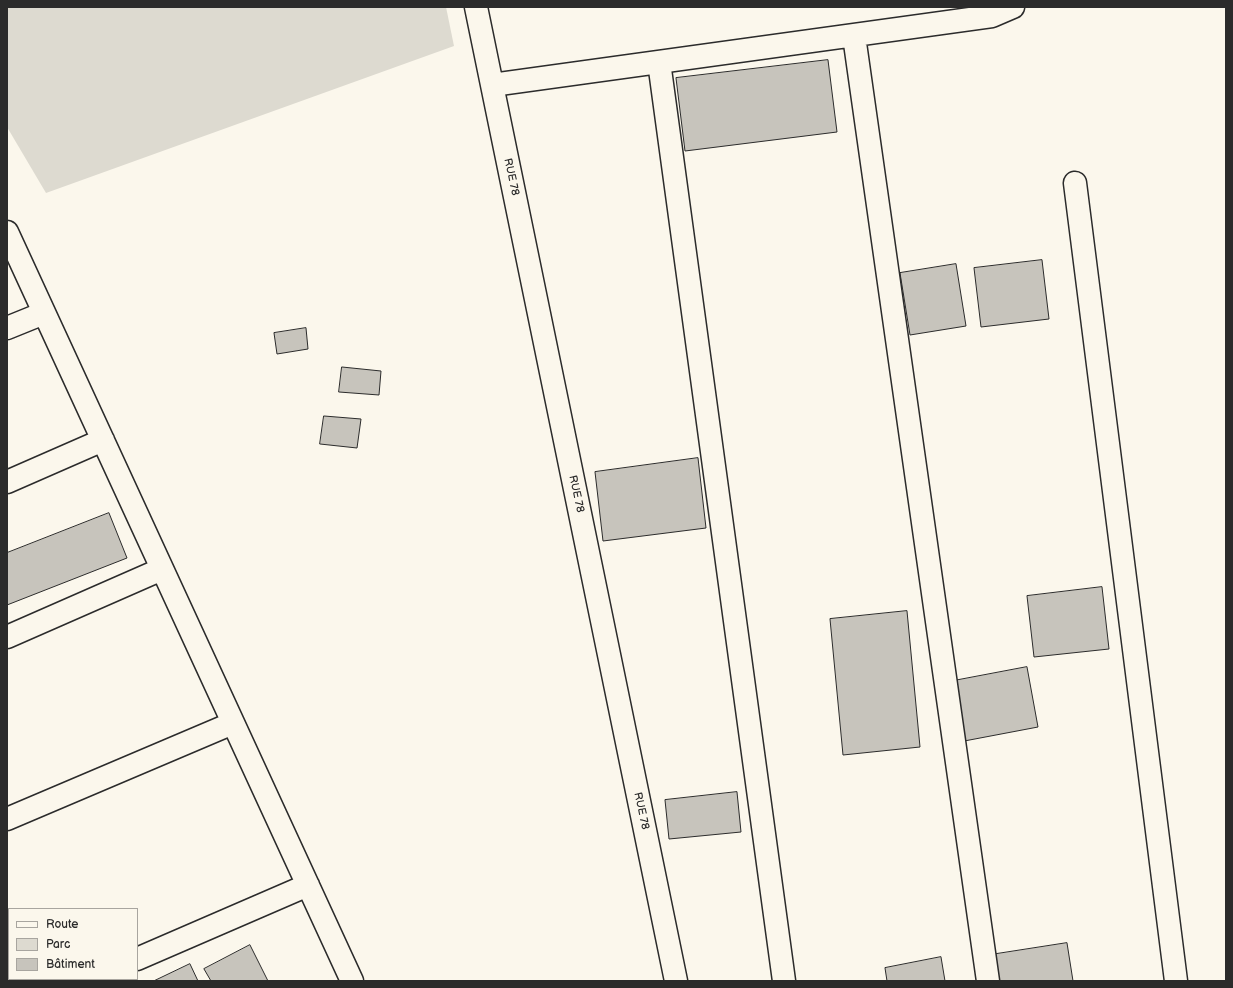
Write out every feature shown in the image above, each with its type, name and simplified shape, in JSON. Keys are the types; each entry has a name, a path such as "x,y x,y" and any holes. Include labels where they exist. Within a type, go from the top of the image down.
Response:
{"street":[{"name":"RUE 78","path":"476,7 676,981"},
{"path":"492,85 992,16 1013,7"},
{"path":"854,36 988,981"},
{"path":"659,62 784,981"},
{"path":"1075,183 1176,981"},
{"path":"7,232 352,981"},
{"path":"7,328 44,313"},
{"path":"7,482 103,440"},
{"path":"7,637 162,569"},
{"path":"7,820 233,723"},
{"path":"138,959 308,885"}],"green space":[{"path":"7,7 446,7 454,46 46,193 7,127"}],"building":[{"path":"828,60 837,132 685,151 676,78"},
{"path":"1042,260 1049,319 981,327 974,268"},
{"path":"956,264 966,326 910,335 900,273"},
{"path":"306,328 308,349 277,354 274,333"},
{"path":"342,367 381,371 379,395 339,392"},
{"path":"324,416 361,419 357,448 320,444"},
{"path":"698,458 706,528 603,541 595,472"},
{"path":"109,513 127,558 7,605 7,553"},
{"path":"1102,587 1109,649 1034,657 1027,596"},
{"path":"907,611 920,747 843,755 830,619"},
{"path":"1027,667 1038,727 959,742 948,682"},
{"path":"737,792 741,832 669,839 665,800"},
{"path":"1067,943 1073,981 994,981 990,955"},
{"path":"250,945 268,981 211,981 204,969"},
{"path":"941,957 945,981 887,981 885,968"},
{"path":"190,964 198,981 154,981"}]}
